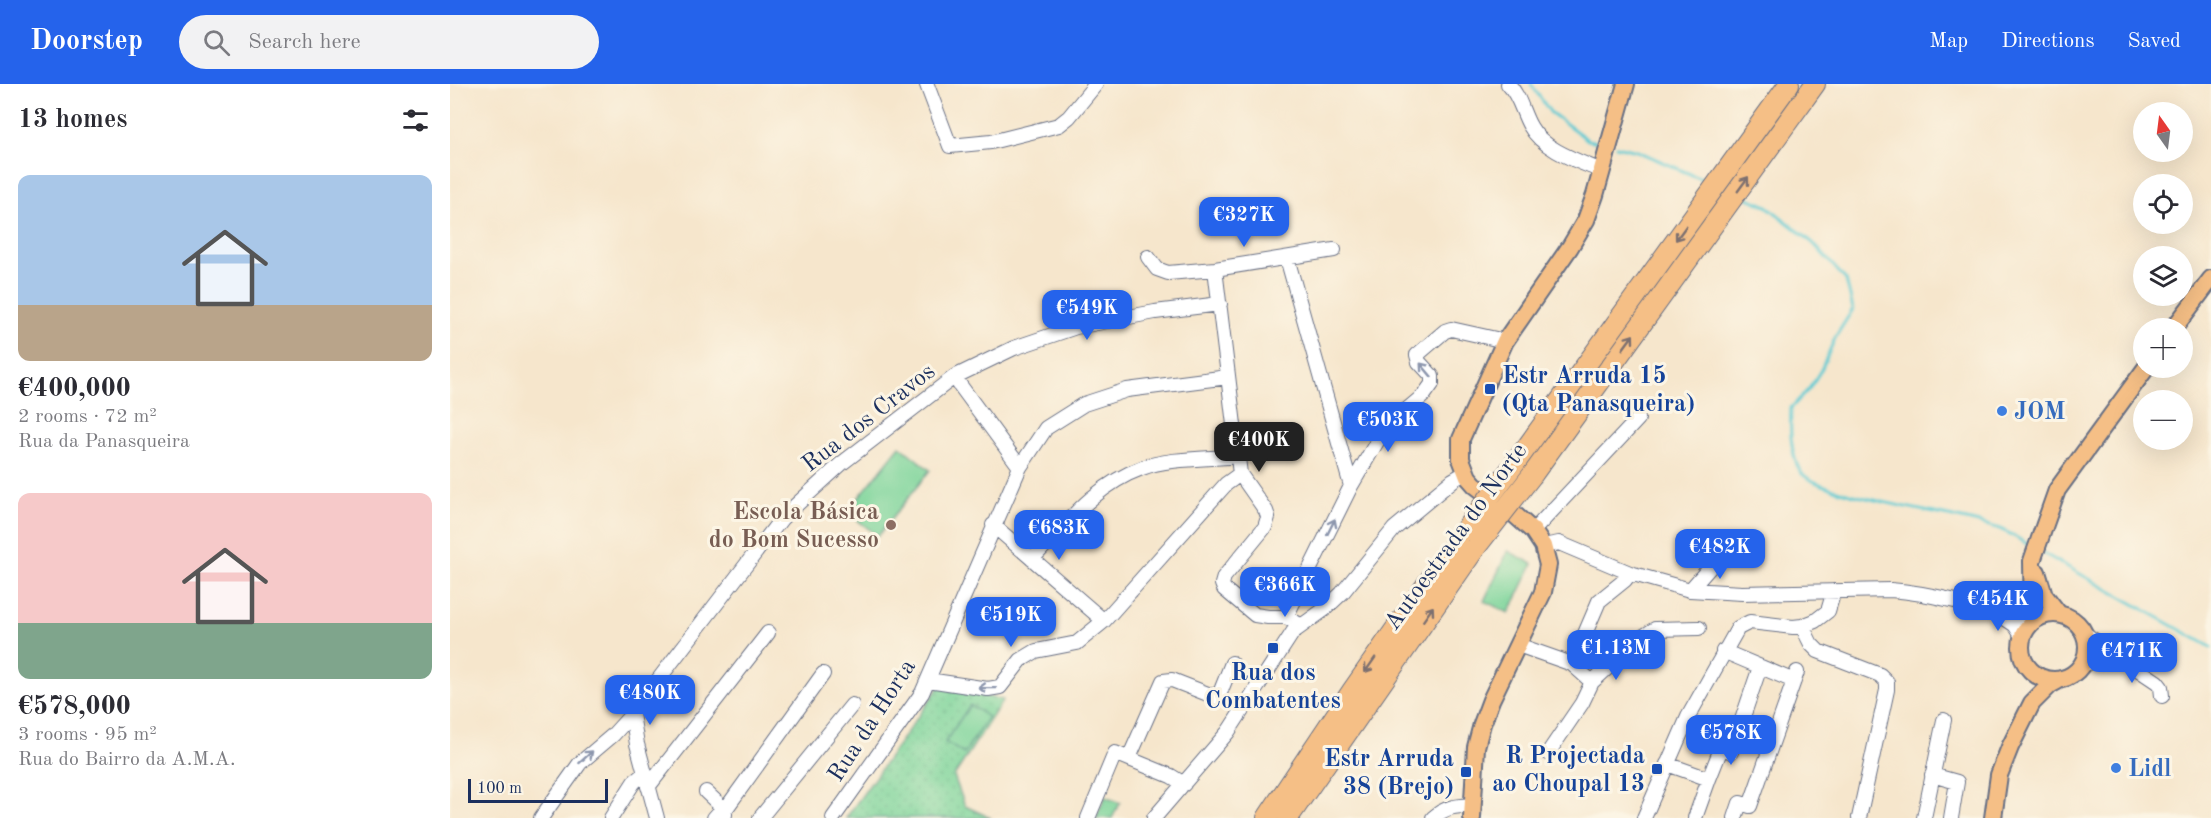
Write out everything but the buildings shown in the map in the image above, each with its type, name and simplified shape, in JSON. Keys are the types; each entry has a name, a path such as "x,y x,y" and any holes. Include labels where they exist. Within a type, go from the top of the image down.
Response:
{"highway":[{"name":"Autoestrada do Norte","path":"1288,818 1470,539 1516,462 1789,84"},
{"name":"Autoestrada do Norte","path":"1267,818 1352,691 1470,539 1533,474 1815,84"}],"main road":[{"path":"1473,811 1476,747 1482,724 1546,584 1548,565 1543,546 1533,531 1475,485 1466,473 1461,459 1461,439 1505,341 1581,229 1593,204 1626,84"},
{"path":"2182,318 2211,279"},
{"path":"2032,621 2031,572 2036,545 2057,490 2138,378"},
{"path":"1993,818 1999,775 2032,703 2050,686 2077,671 2087,649 2085,634 2074,620 2058,613 2041,588 2037,573 2036,545"},
{"path":"2032,703 2030,672 2022,657 2020,647 2022,636 2032,621 2040,616 2058,613"},
{"path":"2030,672 2043,678 2062,679"}],"street":[{"path":"927,85 950,146 991,142 1059,125 1069,117 1096,84"},
{"path":"1508,84 1516,92 1536,137 1574,159 1602,171"},
{"path":"1148,257 1162,272 1215,269 1334,250"},
{"path":"1287,258 1350,486"},
{"path":"1215,269 1240,474 1264,507 1267,521 1265,527 1224,577 1222,584 1224,589 1255,615 1286,617 1300,625"},
{"name":"Rua dos Cravos","path":"541,818 580,763 613,735 632,714 782,518 841,464 954,377 1014,348 1076,327 1155,312 1220,304"},
{"path":"1286,617 1350,486 1385,428 1424,394 1432,384 1431,373 1417,359 1421,351 1451,329 1505,341"},
{"path":"954,377 1020,467"},
{"name":"Rua da Horta","path":"832,818 922,693 1020,467 1046,428 1084,404 1127,390 1228,377"},
{"path":"1533,531 1638,419"},
{"path":"1032,559 1085,503 1114,480 1143,467 1177,461 1238,456"},
{"path":"1154,818 1228,732 1293,632 1342,594 1394,529 1446,485 1466,473"},
{"path":"928,680 988,689 1000,687 1021,660 1036,651 1077,643 1104,621 1226,484 1240,474"},
{"path":"993,525 1104,621"},
{"path":"1543,546 1554,543 1563,544 1630,573 1690,590 1742,593 1891,590 1915,592 2032,621"},
{"path":"1690,590 1726,549"},
{"path":"1572,664 1599,601 1625,580 1630,573"},
{"path":"1644,818 1688,717 1723,651 1738,628 1750,622 1802,626 1824,616 1834,591"},
{"path":"1991,610 2011,622 2022,636"},
{"path":"1802,626 1811,644 1818,651 1880,675 1887,682 1859,818"},
{"path":"1548,753 1582,703 1592,682 1639,639 1651,630 1699,627"},
{"path":"624,798 650,793 768,633"},
{"path":"2085,634 2157,682 2161,687 2162,696"},
{"path":"1518,645 1572,664 1592,682"},
{"path":"1723,651 1760,668 1795,677 1750,806 1740,803 1735,818"},
{"path":"2082,664 2112,658 2125,660"},
{"path":"1129,758 1163,681 1172,680 1218,698 1232,663"},
{"path":"1695,818 1709,779 1728,747 1760,668"},
{"path":"706,792 722,815 823,675"},
{"path":"760,818 852,705"},
{"path":"632,714 637,744 657,818"},
{"path":"1924,818 1944,720"},
{"path":"613,735 637,744"},
{"path":"1088,818 1115,753 1184,784"},
{"path":"1667,764 1709,779"},
{"path":"611,818 634,782 645,773"},
{"path":"1932,775 1957,782 1951,818"},
{"path":"1433,818 1454,806 1473,811"}],"green space":[{"path":"900,446 930,470 878,536 847,512"},
{"path":"1508,551 1533,564 1509,613 1484,601"},
{"path":"939,687 1003,700 954,776 965,806 991,818 846,818"},
{"path":"970,705 988,717 964,754 945,742"},
{"path":"1105,797 1120,803 1112,818 1096,818"}],"waterway":[{"path":"1531,84 1550,112 1588,140 1604,143"},
{"path":"1616,146 1637,151 1704,180"},
{"path":"1748,198 1767,206 1813,243 1846,280 1853,309 1836,336 1821,370 1809,389 1791,408 1792,449 1800,471 1811,480 1833,489 1984,524 2006,532 2031,546"},
{"path":"2041,552 2211,647"}],"place":[{"name":"Estr Arruda 15 (Qta Panasqueira)","path":"1490,389"},
{"name":"JOM","path":"2002,411"},
{"name":"Escola Básica do Bom Sucesso","path":"891,525"},
{"name":"Rua dos Combatentes","path":"1273,648"},
{"name":"Lidl","path":"2116,768"},
{"name":"R Projectada ao Choupal 13","path":"1657,769"},
{"name":"Estr Arruda 38 (Brejo)","path":"1466,772"}]}
